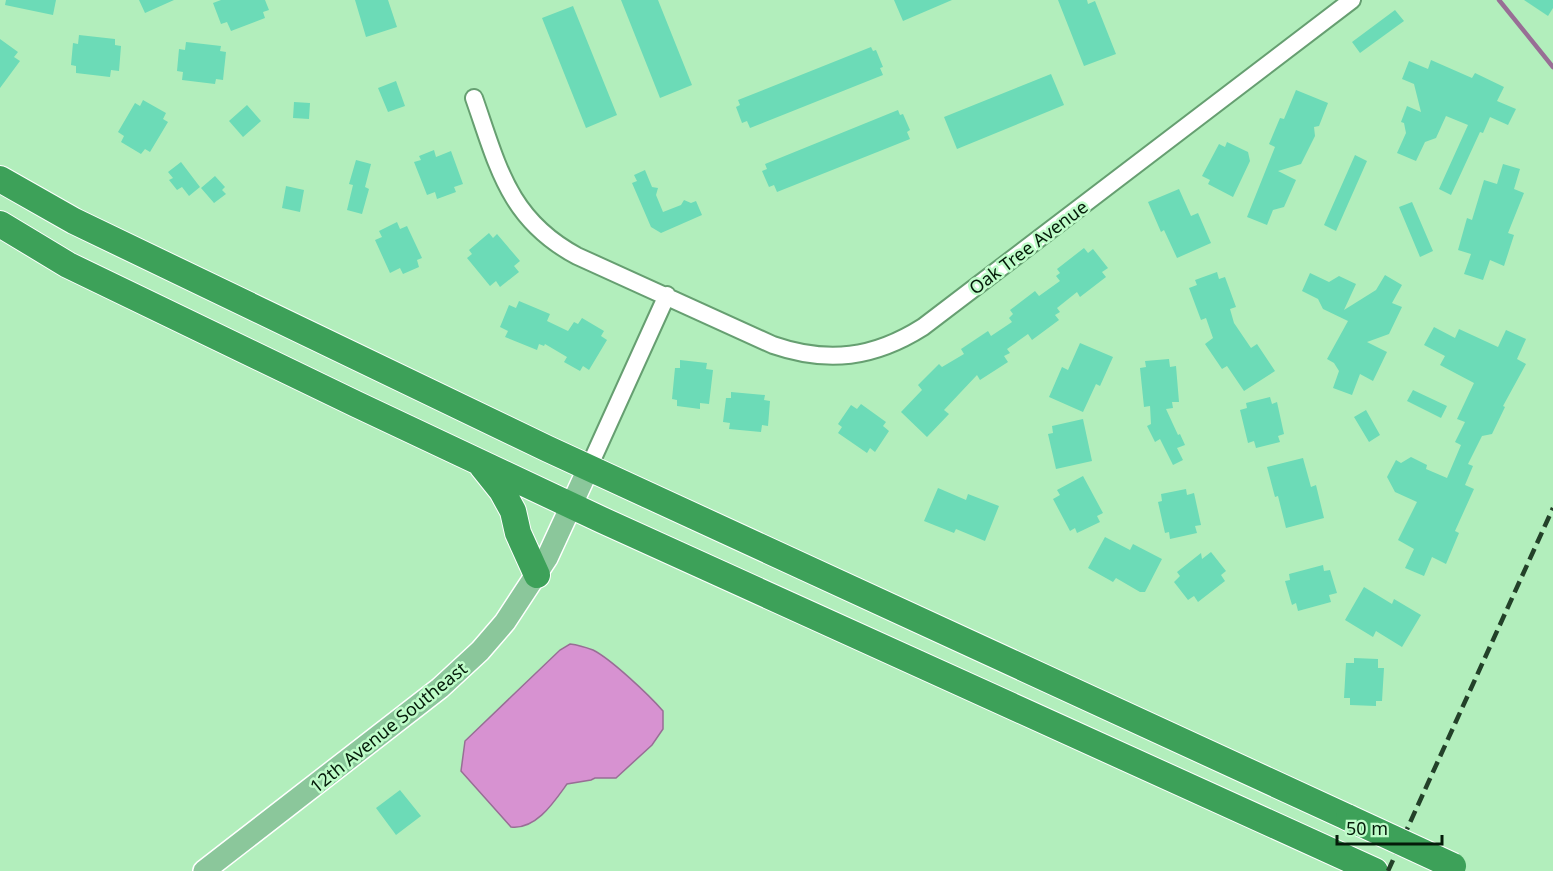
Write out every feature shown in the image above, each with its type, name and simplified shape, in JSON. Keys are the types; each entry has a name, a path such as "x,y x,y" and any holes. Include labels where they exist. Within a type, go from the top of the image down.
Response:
{"highway":[{"path":"0,179 74,221 589,467 1459,868"},
{"path":"0,224 68,264 345,399 1375,871"},
{"path":"479,461 502,491 513,511 518,533 537,574"}],"main road":[{"name":"12th Avenue Southeast","path":"204,871 440,688 493,636 547,558 589,467"}],"street":[{"name":"Oak Tree Avenue","path":"474,98 499,171 521,210 551,241 577,256 773,345 792,352 812,355 851,355 888,346 904,339 948,309 1352,0"},
{"name":"12th Avenue Southeast","path":"589,467 667,296"}],"shaded area":[{"path":"570,644 593,650 630,678 663,711 663,729 652,745 616,778 595,778 567,784 544,813 528,824 511,827 461,771 465,741 560,650"}],"building":[{"path":"6,0 56,0 53,15 5,5"},
{"path":"139,0 174,0 145,13"},
{"path":"221,0 265,0 269,10 263,12 265,18 231,31 227,22 221,24 213,3"},
{"path":"355,0 388,0 397,27 366,37"},
{"path":"621,0 658,0 692,85 660,98"},
{"path":"894,0 952,0 903,21"},
{"path":"1058,0 1087,0 1088,4 1095,1 1116,54 1084,66"},
{"path":"1524,0 1553,0 1553,8 1548,16"},
{"path":"573,6 617,115 586,128 542,18"},
{"path":"1395,10 1404,21 1360,53 1352,42"},
{"path":"79,35 115,39 115,45 121,46 119,71 111,70 110,77 76,73 76,66 71,65 73,43 78,44"},
{"path":"0,39 18,52 14,57 20,61 0,88"},
{"path":"186,42 221,46 220,51 226,52 223,80 216,79 215,84 182,80 183,72 177,71 179,49 185,50"},
{"path":"871,47 873,51 876,50 883,67 880,68 883,75 750,128 747,121 742,123 736,107 740,105 738,100"},
{"path":"1431,60 1472,78 1475,73 1504,87 1497,101 1516,109 1508,125 1490,117 1483,133 1480,132 1451,195 1439,189 1468,125 1446,116 1436,138 1425,142 1416,161 1397,153 1406,133 1404,123 1401,122 1407,106 1421,112 1414,84 1402,79 1409,61 1428,69"},
{"path":"1051,74 1064,105 957,149 944,117"},
{"path":"396,81 405,106 388,112 378,88"},
{"path":"1296,90 1328,103 1319,126 1314,127 1315,136 1301,164 1278,171 1296,180 1284,207 1273,210 1267,225 1247,217 1275,147 1269,144 1280,118 1284,119"},
{"path":"143,100 166,113 163,119 168,122 150,152 145,149 141,154 121,142 124,136 118,132 135,103 140,106"},
{"path":"294,102 310,103 309,119 293,118"},
{"path":"247,105 261,121 243,137 229,121"},
{"path":"898,110 900,115 903,114 910,130 907,132 910,139 777,192 774,185 769,187 762,171 767,169 765,164"},
{"path":"1227,142 1248,152 1250,161 1233,197 1208,184 1210,180 1202,176 1219,144 1225,147"},
{"path":"434,150 436,157 451,151 463,184 454,187 456,192 437,199 435,192 427,195 414,162 421,160 419,156"},
{"path":"1355,155 1367,161 1336,231 1324,225"},
{"path":"356,160 371,164 365,187 369,189 362,214 347,210 353,185 349,184"},
{"path":"181,162 200,187 189,196 182,187 177,190 169,180 173,178 168,172"},
{"path":"1503,164 1520,169 1514,189 1524,193 1508,233 1514,235 1504,266 1490,260 1483,280 1464,274 1471,254 1458,250 1467,218 1472,220 1484,180 1497,184"},
{"path":"645,170 652,187 658,188 656,195 663,212 681,205 684,200 691,203 696,201 702,215 661,233 651,227 632,183 637,181 634,175"},
{"path":"215,176 225,187 222,190 226,194 214,203 201,188"},
{"path":"286,186 304,190 300,212 282,208"},
{"path":"1179,189 1191,216 1198,213 1211,243 1177,258 1164,230 1161,232 1148,202"},
{"path":"1412,202 1433,251 1420,257 1399,207"},
{"path":"397,222 400,229 407,226 422,258 417,260 419,267 403,274 400,268 390,273 375,240 382,237 379,231"},
{"path":"489,233 493,238 497,234 520,261 514,266 519,272 500,287 496,281 490,286 467,258 472,254 469,250"},
{"path":"1084,248 1088,253 1093,249 1108,268 1102,272 1106,277 1080,297 1077,292 1057,308 1060,312 1055,315 1059,320 1032,340 1028,334 1007,349 1010,353 1004,356 1008,362 980,380 977,375 944,410 949,414 927,437 901,412 922,390 918,385 939,364 942,367 964,354 961,349 988,331 991,336 1012,322 1009,318 1013,314 1010,310 1035,291 1039,296 1060,281 1056,276 1060,273 1057,269"},
{"path":"1217,272 1219,279 1225,277 1236,307 1230,309 1234,323 1251,348 1257,344 1275,371 1244,391 1227,366 1222,369 1205,344 1213,338 1206,318 1201,320 1189,288 1197,285 1195,280"},
{"path":"1310,273 1329,282 1339,276 1356,284 1344,310 1376,290 1385,275 1402,285 1392,303 1402,307 1389,334 1367,342 1387,352 1373,381 1360,374 1352,395 1333,388 1339,371 1334,363 1327,359 1348,321 1323,309 1318,299 1302,291"},
{"path":"519,301 550,314 547,321 568,331 574,322 578,324 582,318 604,331 601,336 607,340 589,370 583,366 580,371 564,362 567,357 545,344 544,346 539,344 537,350 505,337 508,331 500,327 509,305 516,308"},
{"path":"1434,327 1455,338 1459,329 1498,347 1506,330 1526,339 1517,359 1526,364 1503,406 1505,407 1492,434 1482,436 1468,464 1473,466 1465,485 1474,489 1455,531 1459,533 1446,564 1432,557 1424,576 1405,568 1414,549 1398,540 1417,502 1395,492 1387,477 1396,460 1401,463 1411,457 1427,465 1426,469 1447,478 1461,445 1455,442 1465,422 1457,419 1474,383 1440,365 1445,356 1424,345"},
{"path":"1080,343 1113,357 1100,386 1096,384 1083,412 1049,397 1062,367 1068,370"},
{"path":"1169,359 1170,367 1176,366 1179,402 1172,402 1173,408 1166,409 1185,445 1177,448 1183,460 1173,465 1160,439 1155,442 1147,426 1151,424 1150,406 1144,407 1140,368 1146,367 1145,361"},
{"path":"680,360 707,363 706,369 713,370 709,404 700,403 700,409 677,406 677,400 672,399 675,368 680,368"},
{"path":"1413,390 1447,406 1441,418 1407,401"},
{"path":"731,392 765,395 764,400 770,401 768,426 762,425 761,432 729,429 730,423 723,422 726,398 731,398"},
{"path":"1270,397 1272,404 1277,402 1284,434 1278,436 1280,442 1256,448 1254,441 1248,443 1240,410 1247,408 1246,403"},
{"path":"861,404 886,422 883,426 889,431 875,452 870,448 867,453 838,433 842,427 838,424 851,405 857,409"},
{"path":"1366,410 1380,435 1369,442 1354,417"},
{"path":"1083,419 1092,461 1056,469 1048,434 1053,433 1052,426"},
{"path":"1303,458 1311,487 1316,485 1324,518 1286,528 1278,496 1275,497 1267,467"},
{"path":"1083,476 1103,513 1097,516 1100,522 1077,533 1075,528 1070,531 1053,499 1060,495 1057,490"},
{"path":"938,488 966,500 968,494 999,506 985,541 956,529 954,533 924,521"},
{"path":"1186,489 1187,495 1194,493 1201,525 1195,526 1197,533 1170,539 1169,532 1165,533 1158,502 1162,501 1161,494"},
{"path":"1105,537 1130,550 1133,544 1162,559 1145,592 1140,592 1116,578 1113,582 1088,568"},
{"path":"1211,552 1226,571 1221,575 1225,581 1198,602 1194,596 1188,600 1174,582 1180,576 1177,572 1201,553 1202,559"},
{"path":"1323,565 1324,571 1330,570 1337,593 1329,595 1331,602 1298,611 1296,603 1292,605 1285,581 1290,580 1289,574"},
{"path":"1364,587 1392,604 1394,599 1421,615 1402,647 1376,631 1373,637 1345,620"},
{"path":"1354,658 1378,659 1378,668 1384,668 1382,701 1376,701 1376,706 1350,705 1350,698 1344,698 1346,663 1354,663"},
{"path":"400,790 421,816 396,835 376,808"}],"waterway":[{"path":"1499,0 1553,67"}],"railway":[{"path":"1388,871 1553,508"}]}
